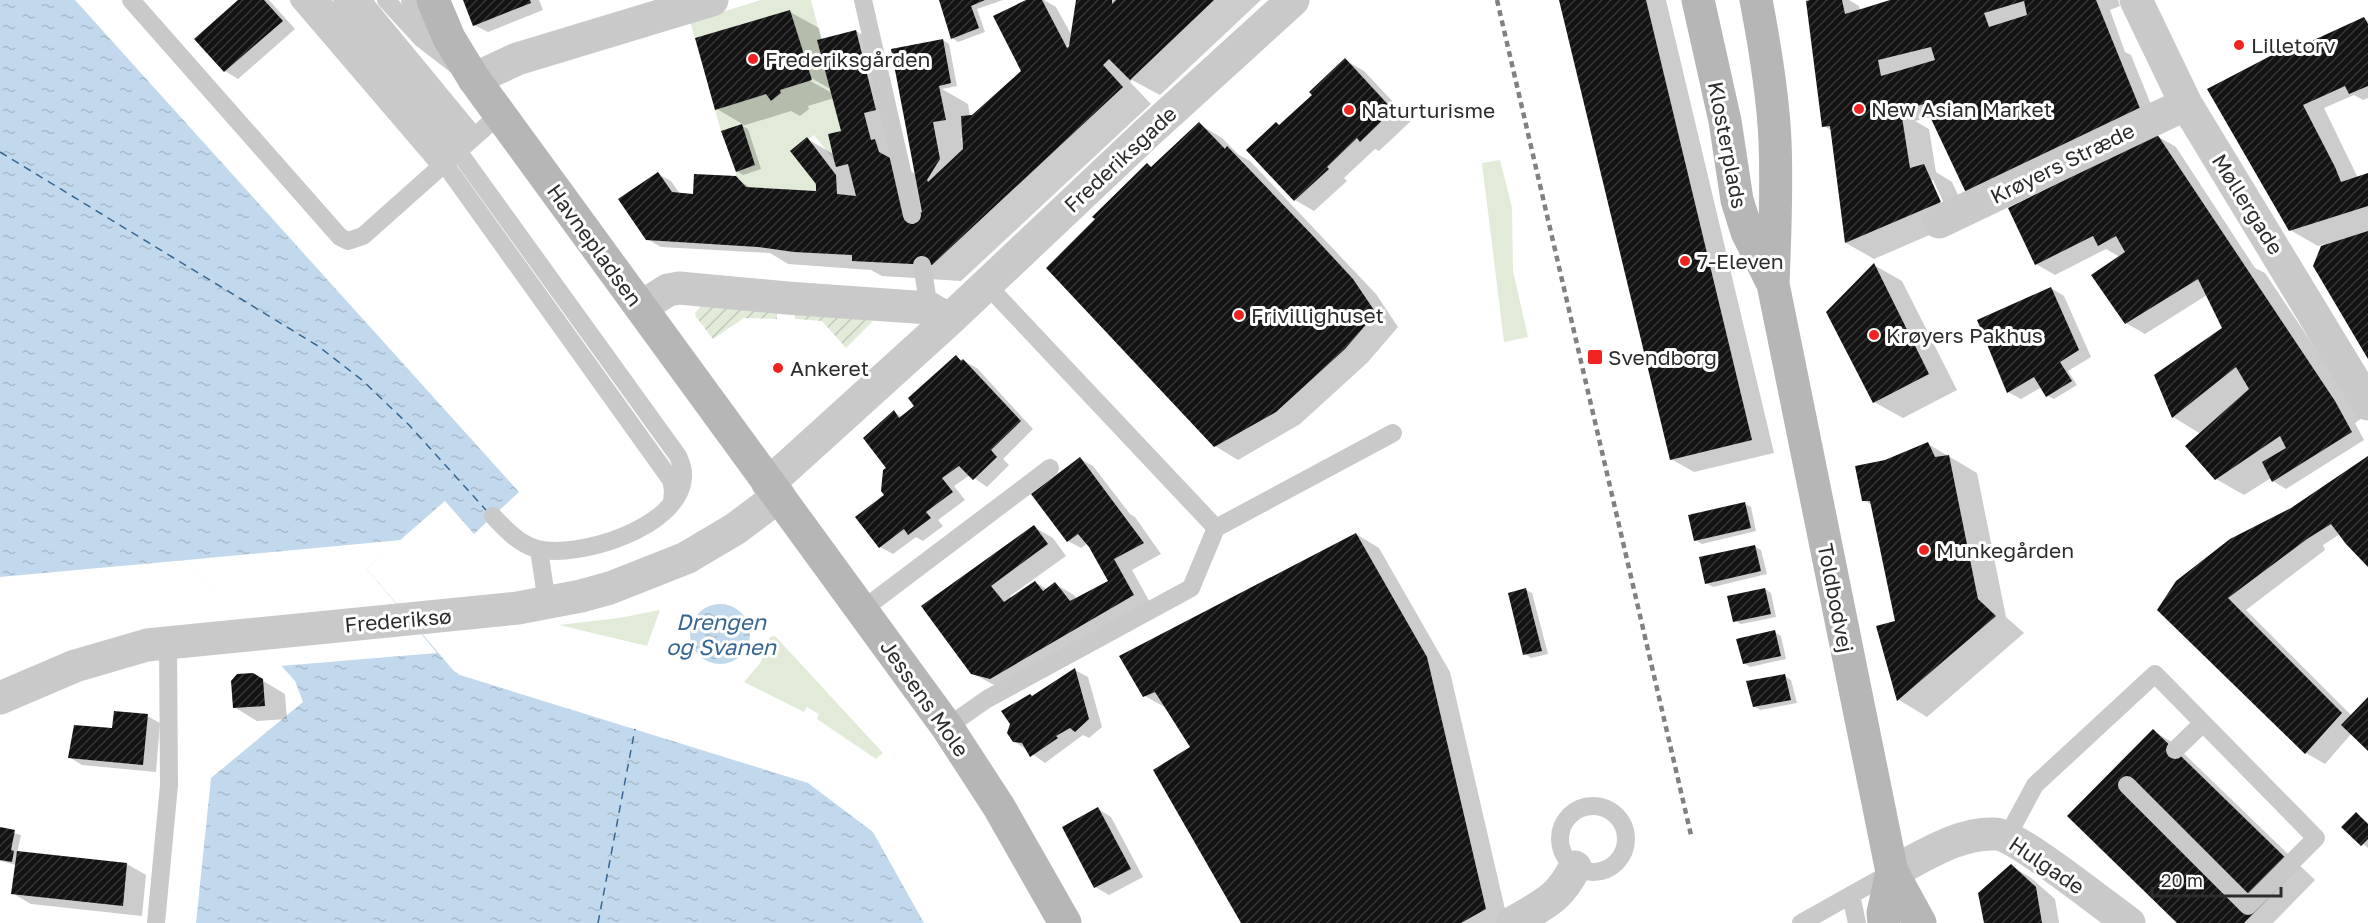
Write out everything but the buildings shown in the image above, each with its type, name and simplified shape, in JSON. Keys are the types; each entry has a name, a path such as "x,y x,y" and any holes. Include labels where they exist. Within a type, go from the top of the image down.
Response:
{"street":[{"name":"Havnepladsen","path":"433,0 449,38 474,79 774,490"},
{"path":"474,79 517,59 712,0"},
{"name":"Frederiksgade","path":"774,490 939,314 986,284 1293,0"},
{"name":"Klosterplads","path":"1698,0 1725,121 1737,200 1747,232 1773,284"},
{"name":"Klosterplads","path":"1756,0 1771,89 1775,141 1773,284 1780,323"},
{"name":"Møllergade","path":"2136,0 2186,104 2368,404"},
{"name":"Krøyers Stræde","path":"1939,222 2186,104"},
{"path":"641,307 668,290 679,288 939,314"},
{"name":"Toldbodvej","path":"1780,323 1892,872 1920,923"},
{"name":"Frederiksø","path":"0,698 75,666 130,649 168,642 518,608 610,588 686,558 735,529 774,490"},
{"name":"Jessens Mole","path":"774,490 946,727 999,807 1065,923"},
{"name":"Hulgade","path":"1892,872 1958,840 1996,833 2007,837 2128,923"},
{"path":"1512,923 1554,898 1567,884 1575,867"},
{"name":"Toldbodvej","path":"1884,923 1883,913 1892,872"}],"lane":[{"path":"131,0 340,237 348,241 363,236 500,114"},
{"path":"299,0 455,154"},
{"path":"320,0 455,154"},
{"path":"342,0 678,456 683,478 681,489 671,506 648,524 622,536 576,548 539,550 527,546 516,538 493,516"},
{"path":"362,0 455,154"},
{"path":"386,0 421,38 474,79"},
{"path":"410,0 474,79"},
{"path":"863,0 912,215"},
{"path":"922,265 939,314"},
{"path":"986,284 1216,528"},
{"path":"946,727 987,699 1191,588 1216,528 1393,433"},
{"path":"862,610 1050,468"},
{"path":"539,550 547,603"},
{"path":"156,923 169,785 168,642"},
{"path":"2007,837 2035,786 2155,674 2316,838 2248,906 2127,785"},
{"path":"2175,750 2203,723"},
{"path":"1800,923 1892,872"},
{"path":"1851,895 1857,923"}],"green space":[{"path":"761,0 811,0 821,39 817,40 841,131 828,134 834,160 814,135 808,139 807,137 790,151 816,184 816,191 746,187 736,176 736,172 755,165 742,124 721,131 715,110 766,94 771,101 781,93 780,90 812,80 790,11 695,38 690,22"},
{"path":"1500,160 1512,208 1513,271 1528,337 1504,342 1482,163"},
{"path":"702,305 777,309 777,319 744,318 713,339 696,317 695,313"},
{"path":"795,310 874,320 846,348 822,321 795,319"},
{"path":"660,610 647,646 559,625 619,618"},
{"path":"775,636 883,753 876,759 817,719 819,714 807,707 804,712 744,682 761,662 770,637"}],"water":[{"path":"0,0 75,0 519,492 474,534 445,501 367,569 453,670 460,675 808,783 873,832 924,923 196,923 211,778 303,702 295,681 187,560 0,577"},
{"name":"Drengen og Svanen","path":"720,604 732,606 745,617 750,634 748,646 737,659 720,664 708,662 695,651 690,634 692,622 703,609"}],"pier":[{"path":"401,540 367,569 437,653 280,666 187,560"}],"ferry route":[{"path":"0,152 318,346 362,380 409,425 486,510"},
{"path":"598,923 635,729"}],"railway":[{"path":"1497,0 1691,835"}],"place":[{"name":"Lilletorv","path":"2239,45"},
{"name":"Frederiksgården","path":"753,59"},
{"name":"New Asian Market","path":"1859,109"},
{"name":"Naturturisme","path":"1349,110"},
{"name":"7-Eleven","path":"1685,261"},
{"name":"Frivillighuset","path":"1239,315"},
{"name":"Krøyers Pakhus","path":"1874,335"},
{"name":"Svendborg","path":"1595,357"},
{"name":"Ankeret","path":"778,368"},
{"name":"Munkegården","path":"1924,550"}]}
